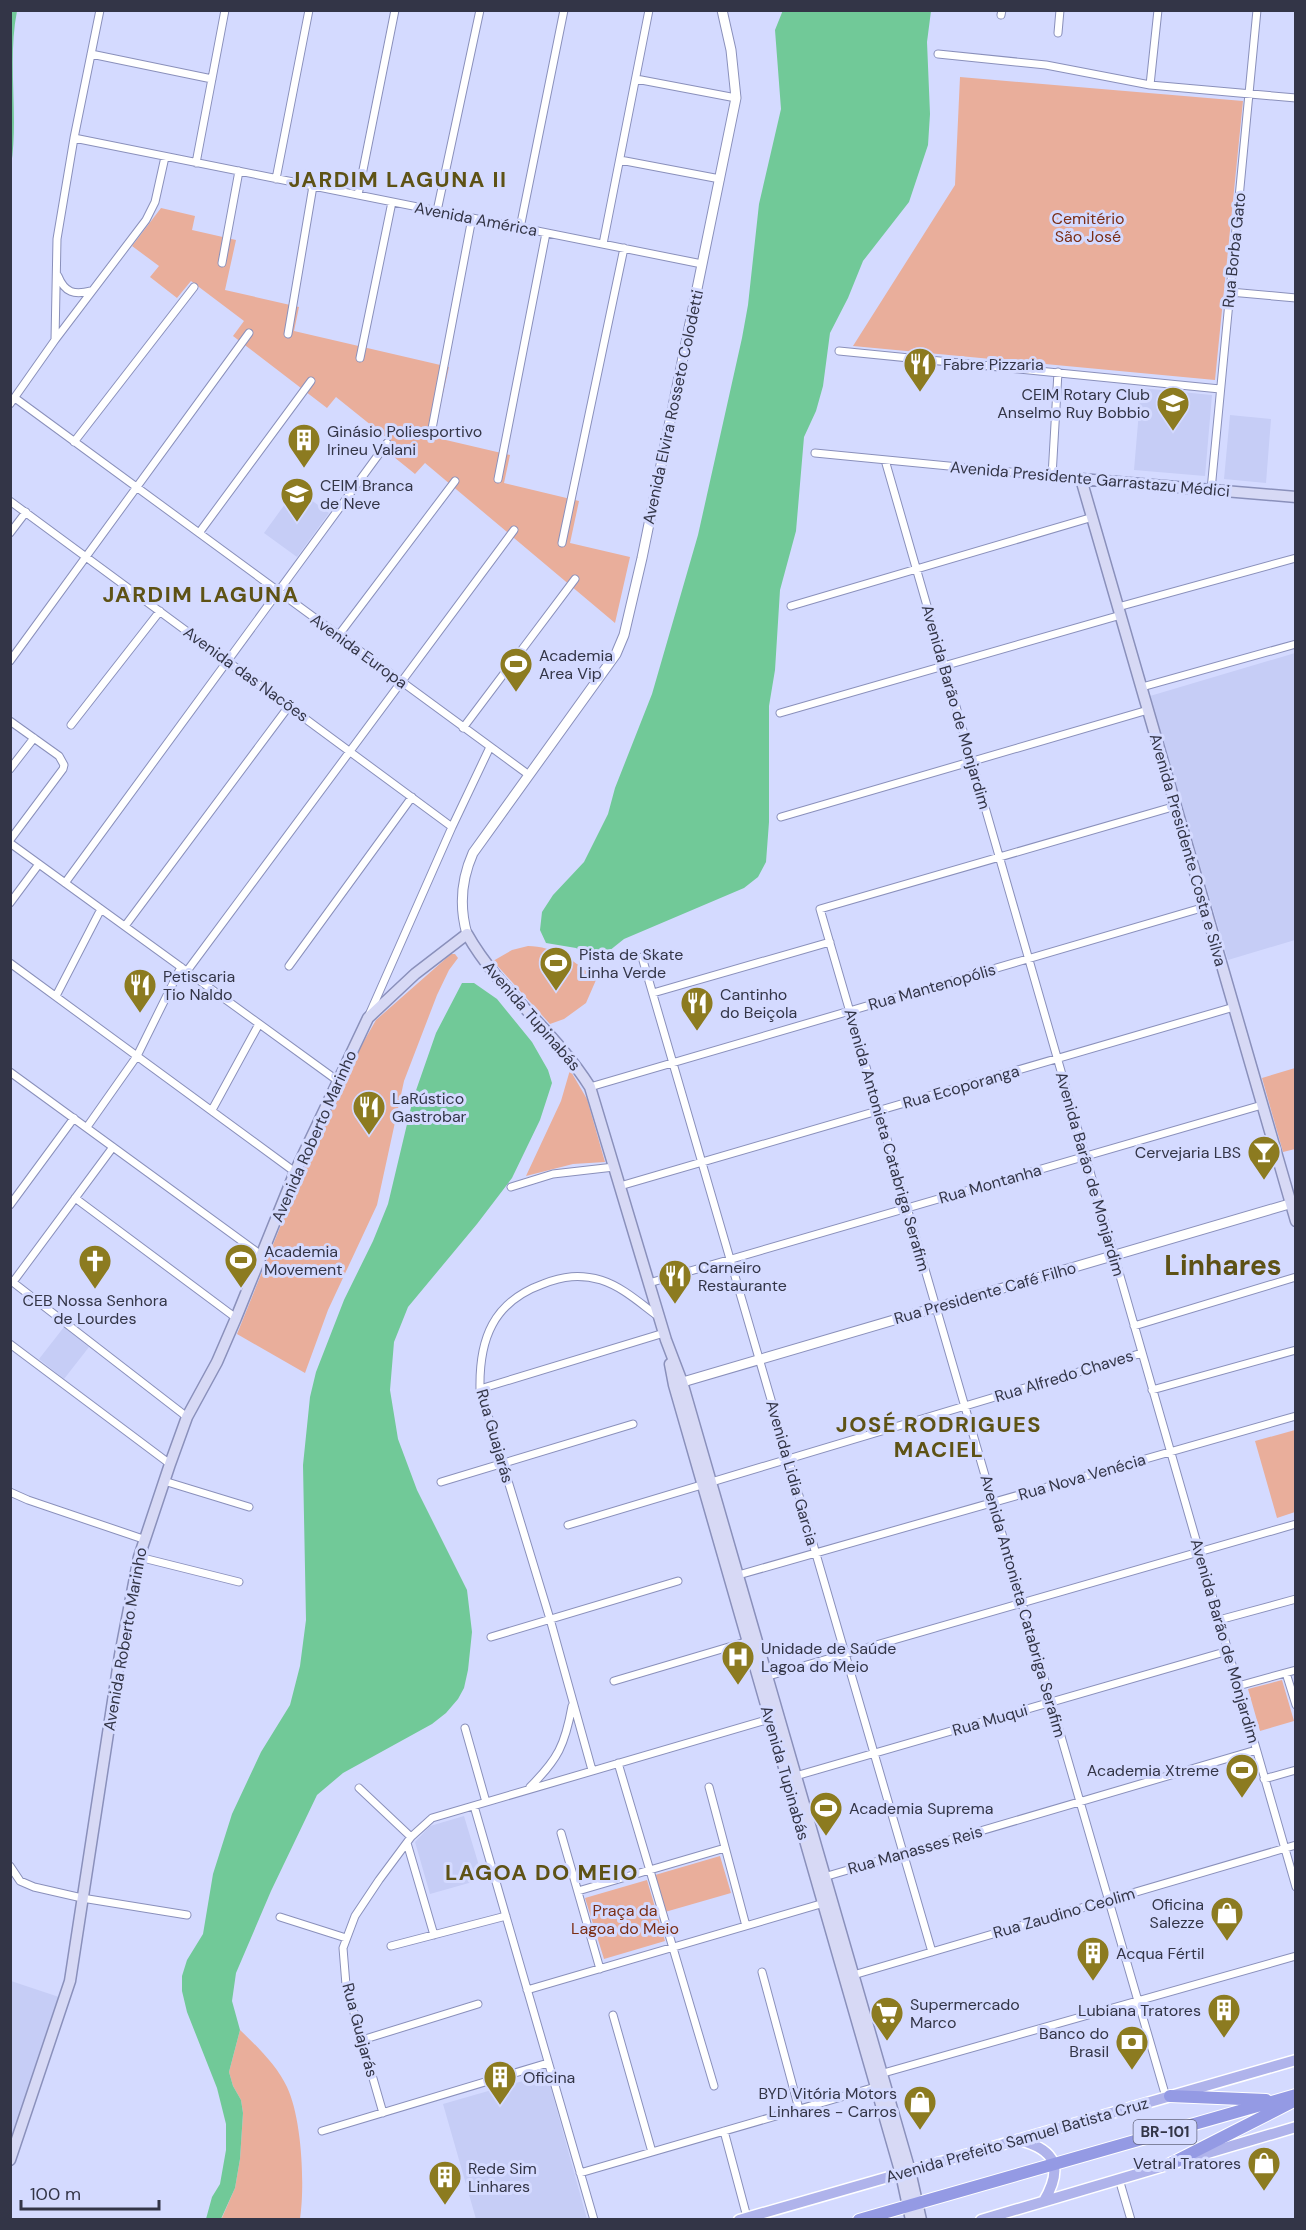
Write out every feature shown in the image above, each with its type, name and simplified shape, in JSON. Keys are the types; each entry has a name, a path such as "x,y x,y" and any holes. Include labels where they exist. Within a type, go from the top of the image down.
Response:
{"highway":[{"path":"1168,2096 1276,2101"},
{"name":"BR-101","path":"860,2220 1296,2096"},
{"path":"1170,2164 1296,2100"}],"main road":[{"name":"Avenida Presidente Garrastazu Médici","path":"1081,478 1296,497"},
{"name":"Avenida Presidente Costa e Silva","path":"1081,478 1262,1105 1293,1202 1296,1221"},
{"path":"368,1018 407,981 467,934"},
{"name":"Avenida Tupinabás","path":"467,934 485,962 571,1059 590,1087 665,1336 879,2080 912,2204"},
{"name":"Avenida Roberto Marinho","path":"10,2160 70,1980 118,1666 143,1539 187,1418 217,1362 295,1172 368,1018"},
{"name":"Avenida Prefeito Samuel Batista Cruz","path":"743,2218 1296,2060"},
{"path":"981,2220 1296,2127"},
{"path":"1017,2140 1037,2145 1046,2151 1054,2164 1052,2188 1044,2201"},
{"path":"911,2220 912,2204"},
{"path":"912,2204 921,2220"}],"street":[{"path":"55,340 57,238 74,138 100,10"},
{"path":"196,163 225,10"},
{"path":"276,179 309,10"},
{"path":"358,195 394,10"},
{"path":"438,211 480,10"},
{"path":"520,228 564,10"},
{"path":"603,244 649,10"},
{"name":"Avenida Elvira Rosseto Colodetti","path":"529,776 616,654 624,635 642,558 736,98 731,50 722,10"},
{"path":"1058,33 1060,10"},
{"path":"1150,85 1158,10"},
{"name":"Rua Borba Gato","path":"1211,490 1257,10"},
{"path":"91,54 212,79"},
{"path":"938,54 1046,65 1150,85 1296,98"},
{"path":"636,79 736,98"},
{"name":"Avenida América","path":"74,138 702,264"},
{"path":"13,401 55,340 151,211 165,157"},
{"path":"620,160 720,179"},
{"path":"222,263 239,171"},
{"path":"288,334 313,186"},
{"path":"360,358 392,202"},
{"path":"431,434 472,218"},
{"path":"498,479 546,233"},
{"path":"562,543 624,248"},
{"path":"57,274 62,285 69,292 79,294 91,291"},
{"path":"74,441 194,287"},
{"path":"1230,292 1296,298"},
{"path":"10,661 249,333"},
{"path":"839,351 1221,388"},
{"path":"1052,476 1058,372"},
{"path":"199,533 311,381"},
{"name":"Avenida Europa","path":"13,401 74,441 529,776"},
{"path":"65,883 387,443"},
{"name":"Avenida Presidente Garrastazu Médici","path":"815,453 1081,478"},
{"name":"Avenida Barão de Monjardim","path":"885,460 1296,1887"},
{"path":"338,636 455,481"},
{"name":"Avenida das Nacões","path":"10,501 452,827"},
{"path":"10,532 26,512"},
{"path":"791,606 1092,517"},
{"path":"87,1127 137,1056 184,969 514,530"},
{"path":"780,713 944,666 1296,558"},
{"path":"463,728 575,579"},
{"path":"71,725 160,611"},
{"path":"1142,687 1296,644"},
{"path":"125,926 288,706"},
{"path":"781,817 1148,710"},
{"path":"10,721 59,756 64,765 10,842 338,1081"},
{"path":"10,770 34,738"},
{"name":"Avenida Roberto Marinho","path":"368,1018 452,827 490,747"},
{"name":"Avenida Tupinabás","path":"467,934 462,894 467,867 478,845 529,776"},
{"path":"289,966 412,797"},
{"path":"999,858 1176,806"},
{"name":"Avenida Antonieta Catabriga Serafim","path":"999,858 820,909 1108,1900 1168,2096"},
{"path":"10,903 39,864"},
{"name":"Rua Mantenopólis","path":"590,1087 1205,907"},
{"path":"56,996 101,909"},
{"path":"653,993 830,942"},
{"name":"Avenida Lidia Garcia","path":"642,957 932,1952"},
{"path":"10,963 295,1172"},
{"name":"Rua Ecoporanga","path":"620,1186 1234,1007"},
{"path":"212,1110 259,1023"},
{"path":"10,1072 261,1255"},
{"name":"Rua Montanha","path":"649,1282 1262,1105"},
{"path":"10,1205 74,1118"},
{"path":"113,1147 12,1281 187,1418"},
{"path":"511,1187 553,1173 614,1167"},
{"path":"75,1198 236,1318"},
{"name":"Rua Presidente Café Filho","path":"678,1383 1293,1202"},
{"name":"Rua Guajarás","path":"592,1770 550,1619 480,1389 479,1365 484,1341 494,1318 510,1301 534,1287 562,1276 583,1276 603,1281 626,1293 659,1317"},
{"path":"1134,1326 1296,1277"},
{"path":"480,1389 665,1336"},
{"path":"10,1344 170,1464"},
{"path":"1152,1390 1296,1350"},
{"name":"Rua Alfredo Chaves","path":"568,1526 1142,1353"},
{"name":"Rua Nova Venécia","path":"734,1577 1296,1416"},
{"path":"441,1482 633,1424"},
{"path":"164,1482 249,1507"},
{"path":"10,1492 143,1539"},
{"path":"763,1677 1296,1524"},
{"path":"138,1557 239,1582"},
{"path":"491,1637 678,1581"},
{"path":"1219,1620 1296,1599"},
{"path":"614,1681 752,1640"},
{"name":"Rua Muqui","path":"792,1777 1228,1651"},
{"path":"1238,1686 1296,1670"},
{"path":"1286,1673 1296,1705"},
{"name":"Rua Guajarás","path":"383,2113 346,1985 343,1948 346,1938 361,1907 409,1840 432,1818 529,1789 562,1748 573,1702"},
{"path":"529,1789 774,1717"},
{"path":"465,1728 486,1802"},
{"name":"Rua Manasses Reis","path":"820,1878 1256,1750"},
{"path":"618,1763 714,2086"},
{"path":"1264,1779 1296,1770"},
{"path":"709,1787 746,1926"},
{"path":"359,1788 409,1840 434,1935"},
{"path":"474,1806 594,2220"},
{"path":"561,1833 600,1969"},
{"name":"Rua Zaudino Ceolim","path":"849,1976 1296,1845"},
{"path":"578,1891 725,1848"},
{"path":"10,1866 20,1881 27,1885 82,1898 187,1915"},
{"path":"527,1990 827,1902"},
{"path":"391,1946 506,1916"},
{"path":"279,1917 346,1938"},
{"path":"580,2173 800,2109 879,2080 1138,2001 1296,1956"},
{"path":"762,1972 800,2109"},
{"path":"362,2040 478,2004"},
{"path":"613,2014 652,2152"},
{"path":"322,2131 548,2063"},
{"path":"724,2131 743,2218"},
{"path":"1119,2179 1131,2220"}],"shaded area":[{"path":"783,10 931,11 927,42 930,114 928,145 909,202 863,261 830,333 823,386 816,411 804,437 796,531 780,590 775,670 769,706 769,822 766,862 758,877 744,888 624,939 599,959 576,948 546,943 540,930 542,912 553,895 584,862 608,814 615,788 652,694 698,535 742,338 759,204 781,109 775,30"},
{"path":"10,11 17,11 13,50 14,127 11,166"},
{"name":"CEIM Rotary Club Anselmo Ruy Bobbio","path":"1141,388 1212,395 1205,476 1134,470"},
{"path":"1230,415 1271,419 1266,483 1224,479"},
{"name":"CEIM Branca de Neve","path":"296,489 329,513 297,557 264,533"},
{"path":"1295,653 1295,940 1228,960 1150,696"},
{"path":"462,983 474,983 497,999 532,1042 548,1070 552,1083 540,1120 512,1178 408,1307 394,1342 390,1390 398,1439 417,1490 467,1590 472,1632 468,1670 464,1688 446,1713 432,1724 343,1773 317,1795 271,1891 236,1973 232,2001 240,2030 229,2072 233,2086 241,2100 243,2113 240,2159 235,2188 221,2219 206,2219 212,2197 220,2184 226,2150 226,2124 217,2088 187,2012 182,1991 182,1976 187,1960 203,1934 213,1874 232,1814 261,1752 290,1705 300,1666 306,1620 303,1465 310,1397 316,1372 344,1300 388,1204 413,1099 436,1033"},
{"path":"64,1327 89,1347 64,1379 39,1359"},
{"path":"464,1816 483,1879 430,1894 415,1842 430,1826"},
{"path":"11,1981 59,1997 11,2141"},
{"path":"547,2074 587,2219 476,2219 443,2104"}],"green space":[{"name":"Cemitério São José","path":"960,77 1243,101 1215,380 853,346 955,185"},
{"path":"161,208 195,216 192,230 236,240 225,290 299,307 294,331 449,367 433,437 510,455 504,483 579,501 570,543 630,557 615,623 425,463 415,474 389,453 402,450 336,397 327,408 233,336 244,321 191,281 177,298 150,277 159,266 132,246"},
{"name":"Pista de Skate Linha Verde","path":"528,946 547,949 565,956 596,980 586,1003 564,1019 550,1024 493,961 512,950"},
{"path":"451,954 455,954 458,958 449,970 437,995 404,1081 377,1205 328,1310 305,1373 237,1334 306,1163 360,1048 376,1020"},
{"path":"1295,1068 1295,1149 1283,1152 1262,1078"},
{"path":"570,1070 587,1099 605,1162 573,1164 526,1176 561,1101"},
{"path":"1295,1430 1295,1512 1277,1518 1255,1441"},
{"path":"1282,1680 1294,1721 1260,1731 1248,1689"},
{"path":"720,1856 731,1893 665,1912 655,1875"},
{"name":"Praça da Lagoa do Meio","path":"647,1880 665,1941 604,1959 585,1898"},
{"path":"240,2030 278,2071 292,2100 301,2152 300,2219 221,2220 235,2188 240,2159 243,2113 241,2100 233,2086 229,2072"}],"place":[{"name":"Fabre Pizzaria","path":"920,393"},
{"name":"CEIM Rotary Club Anselmo Ruy Bobbio","path":"1173,432"},
{"name":"Ginásio Poliesportivo Irineu Valani","path":"304,469"},
{"name":"CEIM Branca de Neve","path":"297,523"},
{"name":"Academia Area Vip","path":"516,693"},
{"name":"Pista de Skate Linha Verde","path":"556,992"},
{"name":"Petiscaria Tio Naldo","path":"140,1014"},
{"name":"Cantinho do Beiçola","path":"697,1032"},
{"name":"LaRústico Gastrobar","path":"369,1136"},
{"name":"Cervejaria LBS","path":"1264,1181"},
{"name":"Academia Movement","path":"241,1289"},
{"name":"CEB Nossa Senhora de Lourdes","path":"95,1290"},
{"name":"Carneiro Restaurante","path":"675,1305"},
{"name":"Unidade de Saúde Lagoa do Meio","path":"738,1686"},
{"name":"Academia Xtreme","path":"1242,1799"},
{"name":"Academia Suprema","path":"826,1837"},
{"name":"Oficina Salezze","path":"1227,1942"},
{"name":"Acqua Fértil","path":"1093,1982"},
{"name":"Lubiana Tratores","path":"1224,2039"},
{"name":"Supermercado Marco","path":"887,2042"},
{"name":"Banco do Brasil","path":"1132,2071"},
{"name":"Oficina","path":"500,2106"},
{"name":"BYD Vitória Motors Linhares - Carros","path":"920,2131"},
{"name":"Vetral Tratores","path":"1264,2192"},
{"name":"Rede Sim Linhares","path":"445,2206"}],"district":[{"name":"JARDIM LAGUNA II","path":"398,179"},
{"name":"JARDIM LAGUNA","path":"201,594"},
{"name":"Linhares","path":"1223,1265"},
{"name":"JOSÉ RODRIGUES MACIEL","path":"939,1436"},
{"name":"LAGOA DO MEIO","path":"542,1872"}]}
